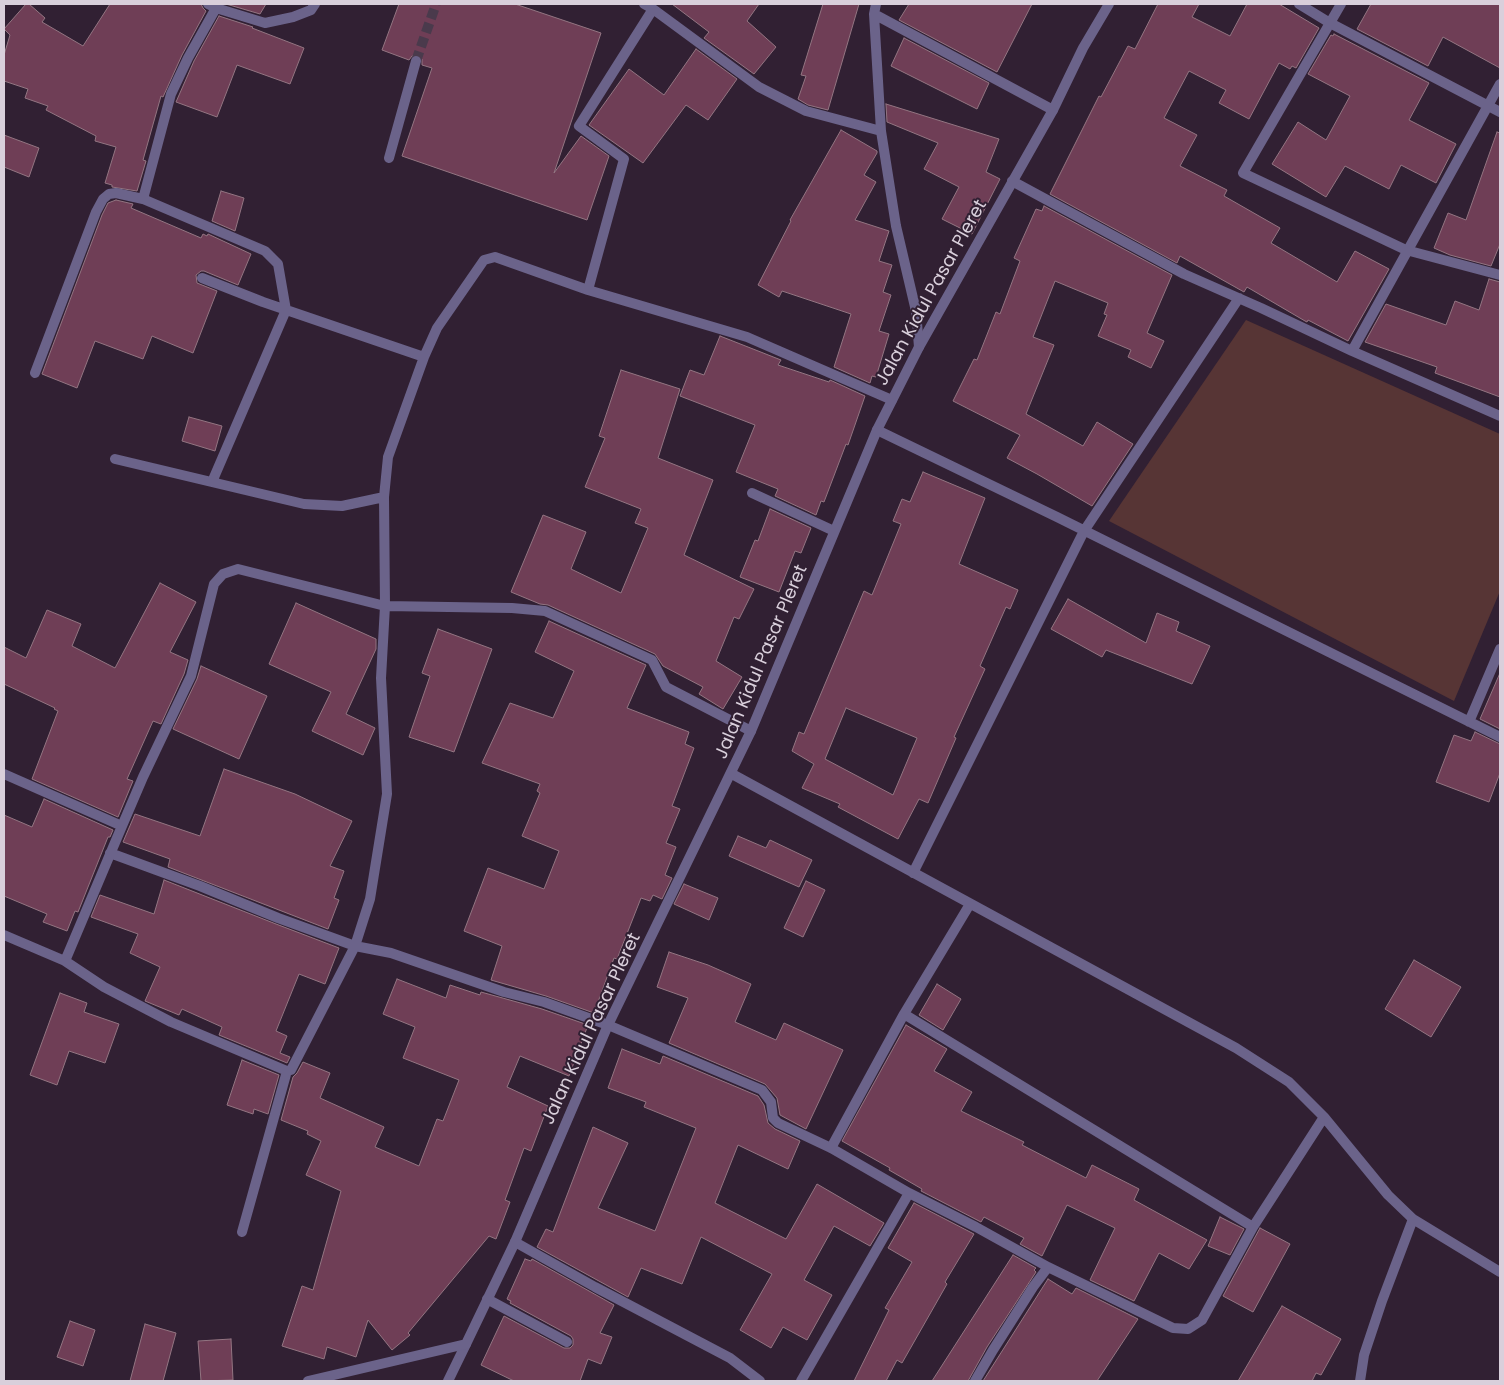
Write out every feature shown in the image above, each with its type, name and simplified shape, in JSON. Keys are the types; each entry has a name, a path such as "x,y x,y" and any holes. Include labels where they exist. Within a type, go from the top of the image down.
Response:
{"street":[{"path":"143,199 171,94 212,6 265,23 293,17 311,10 315,4"},
{"name":"Jalan Kidul Pasar Pleret","path":"448,1381 515,1242 608,1025 752,731 877,430 919,347 1053,110 1083,48 1109,4"},
{"path":"1299,4 1330,23 1487,107 1500,112"},
{"path":"1341,4 1242,173 1406,250 1500,275"},
{"path":"588,290 624,159 579,126 648,6 759,87 806,110 881,131"},
{"path":"875,9 1053,110"},
{"path":"875,9 881,131 896,226 916,311 919,347"},
{"path":"388,158 416,61"},
{"path":"1352,351 1406,250 1500,84"},
{"path":"1012,181 1184,274 1500,416"},
{"path":"35,373 92,221 103,199 109,194 116,193 143,199 264,251 278,264 286,310 212,482"},
{"path":"242,1232 287,1071 291,1070 355,946 370,899 387,794 381,678 385,606 384,497 388,457 424,357 437,328 484,260 495,257 588,290 746,337 892,400"},
{"path":"202,278 286,310 424,357"},
{"path":"913,873 1084,531 1239,298"},
{"path":"877,430 1500,738"},
{"path":"115,459 304,504 342,506 384,497"},
{"path":"752,492 834,531"},
{"path":"65,961 143,777 191,676 214,584 223,574 238,569 385,606 512,608 545,611 652,660 666,687 752,731"},
{"path":"1469,722 1500,649"},
{"path":"4,774 122,826"},
{"path":"732,774 1236,1048 1290,1082 1324,1116 1388,1195 1413,1219 1500,1272"},
{"path":"110,853 355,946 391,953 504,992 544,1002 608,1025 762,1090 771,1102 773,1118 778,1123 831,1148 909,1193 1048,1267 1173,1328 1188,1329 1202,1320 1253,1227 1324,1116"},
{"path":"831,1148 904,1014 970,904"},
{"path":"4,935 65,961 104,987 171,1022 287,1071"},
{"path":"904,1014 1253,1227"},
{"path":"801,1381 909,1193"},
{"path":"1360,1381 1364,1356 1382,1301 1413,1219"},
{"path":"515,1242 637,1310 730,1358 760,1381"},
{"path":"975,1381 1033,1287 1048,1267"},
{"path":"487,1299 567,1342"},
{"path":"308,1381 466,1344"}],"shaded area":[{"path":"1246,320 1500,434 1500,591 1454,701 1109,521"}],"building":[{"path":"26,4 29,4 45,18 42,22 83,46 110,4 201,4 206,11 182,55 163,97 161,96 143,160 146,161 137,191 112,187 112,185 105,183 116,147 95,141 96,136 46,110 48,106 25,98 28,89 4,81 4,55 10,35 4,29"},
{"path":"226,4 266,4 260,14"},
{"path":"399,4 515,4 601,33 554,173 581,136 609,156 587,220 402,156 432,68 422,65 422,59 418,55 412,56 409,60 382,50"},
{"path":"672,4 759,4 747,21 776,47 754,74 704,38 709,32"},
{"path":"823,4 859,4 828,110 808,105 798,99 806,76 801,75"},
{"path":"909,4 1032,4 997,72 899,20"},
{"path":"1158,4 1199,4 1192,17 1230,36 1247,4 1279,4 1319,28 1296,68 1292,66 1290,69 1279,63 1249,119 1219,103 1226,90 1189,71 1164,118 1197,135 1180,166 1227,190 1224,196 1280,228 1271,243 1337,282 1355,251 1389,269 1348,341 1308,320 1307,322 1305,321 1247,287 1244,292 1180,256 1177,263 1050,194 1099,96 1101,97 1128,46 1135,49"},
{"path":"1371,4 1500,4 1500,68 1443,37 1428,66 1357,29"},
{"path":"219,16 253,27 304,48 290,84 237,65 217,117 176,102 194,61"},
{"path":"1334,34 1429,83 1409,120 1456,144 1436,183 1401,165 1389,189 1345,166 1326,197 1272,164 1298,122 1326,140 1350,96 1308,74 1331,35 1333,36"},
{"path":"904,38 989,83 977,109 891,66"},
{"path":"696,49 737,79 708,120 686,105 643,163 589,125 629,69 664,95"},
{"path":"886,104 999,139 986,172 1000,179 972,234 942,219 959,187 924,169 938,143 887,122"},
{"path":"841,130 877,151 864,175 876,182 855,220 889,231 879,261 892,265 883,292 891,295 879,331 889,334 876,377 872,376 870,383 834,367 851,314 782,291 779,297 758,285 790,220"},
{"path":"1497,132 1500,133 1500,244 1491,266 1450,255 1434,248 1448,213 1466,220"},
{"path":"4,135 39,148 29,177 4,167"},
{"path":"221,191 244,198 235,231 212,221"},
{"path":"116,200 133,204 131,208 201,238 203,234 207,236 208,234 251,254 238,285 204,271 196,275 197,283 217,291 193,353 152,336 143,359 95,341 77,388 42,374 102,215 108,203"},
{"path":"1044,206 1172,275 1147,333 1164,341 1151,368 1128,357 1131,350 1098,336 1107,315 1104,314 1108,303 1055,281 1033,337 1054,345 1026,414 1083,446 1097,422 1133,444 1092,506 1007,458 1020,435 953,401 974,359 977,360 996,312 1000,314 1020,261 1014,258 1036,209 1042,211"},
{"path":"1489,279 1500,282 1500,397 1435,373 1437,367 1365,342 1386,304 1446,325 1455,301 1479,310"},
{"path":"720,336 781,360 778,365 829,382 830,380 865,396 848,445 846,444 824,502 821,501 816,515 775,496 778,489 736,472 755,425 680,396 690,370 704,375"},
{"path":"621,370 680,389 658,458 713,480 684,555 754,589 739,619 734,617 716,661 742,677 723,709 699,694 703,687 663,666 655,654 548,605 540,604 511,592 543,515 586,532 571,569 621,593 648,528 635,523 641,509 585,487 605,438 599,436"},
{"path":"189,417 222,426 215,451 182,441"},
{"path":"923,472 985,498 959,564 1018,590 1010,609 1006,607 980,666 985,669 954,737 956,738 928,803 919,799 898,839 838,807 840,804 802,788 814,764 792,751 799,732 804,734 864,591 872,595 901,524 893,521 902,499 910,502","holes":["846,708 917,738 893,795 825,759"]},
{"path":"770,509 811,528 801,553 795,551 779,592 740,577 755,540 758,541"},
{"path":"160,583 196,602 170,652 188,660 184,674 161,724 153,721 127,779 133,781 118,817 32,779 58,711 4,684 4,647 26,658 47,610 81,624 72,646 115,668"},
{"path":"1068,599 1146,643 1157,613 1179,622 1176,631 1210,646 1192,684 1106,650 1102,657 1051,629"},
{"path":"296,603 376,639 376,649 346,714 375,728 363,755 312,731 331,692 269,664"},
{"path":"549,621 646,665 627,708 689,732 685,744 694,748 672,806 680,809 666,843 676,847 665,875 672,878 662,899 653,895 650,901 641,898 617,959 614,958 594,1013 546,996 491,980 502,946 464,931 488,868 544,889 559,851 522,836 540,793 537,791 540,784 482,763 510,703 553,718 574,671 535,652"},
{"path":"438,629 492,649 454,752 409,737 430,676 422,673"},
{"path":"201,666 267,696 239,759 173,729 197,679"},
{"path":"1500,673 1500,729 1480,719"},
{"path":"1475,732 1500,744 1500,773 1489,802 1436,782 1454,735 1471,741"},
{"path":"224,769 295,794 352,821 330,866 344,871 334,898 339,900 328,929 168,867 170,859 123,842 135,814 200,836"},
{"path":"44,799 113,830 110,837 108,837 78,912 75,911 67,931 43,922 47,914 4,896 4,815 32,827"},
{"path":"738,836 766,848 770,840 812,860 799,887 729,856"},
{"path":"164,880 339,948 325,984 299,974 276,1031 287,1036 280,1053 290,1057 287,1063 219,1035 222,1027 182,1009 179,1015 145,1001 160,967 130,953 138,934 91,917 100,895 154,914"},
{"path":"806,881 825,890 803,937 784,928"},
{"path":"684,884 718,898 709,920 674,904"},
{"path":"669,952 708,965 751,984 735,1022 776,1040 784,1023 843,1050 806,1129 780,1115 777,1098 765,1084 669,1043 688,998 657,987"},
{"path":"1414,960 1461,987 1431,1037 1385,1009"},
{"path":"397,979 446,998 450,985 480,995 481,992 542,1009 588,1025 569,1076 520,1056 507,1087 548,1106 531,1151 524,1148 505,1200 510,1202 496,1239 489,1236 408,1333 410,1335 392,1350 368,1320 356,1357 327,1347 324,1359 282,1346 302,1286 313,1290 341,1191 306,1175 321,1141 307,1134 308,1131 281,1120 293,1077 303,1062 330,1073 320,1098 384,1127 375,1147 419,1166 437,1119 443,1121 459,1080 403,1058 415,1027 383,1014"},
{"path":"937,984 961,999 943,1030 919,1015"},
{"path":"60,993 87,1003 84,1012 119,1024 105,1063 69,1051 57,1085 30,1075"},
{"path":"906,1025 947,1049 934,1071 972,1092 961,1111 1024,1142 1022,1145 1086,1178 1092,1165 1139,1189 1134,1200 1207,1240 1189,1269 1159,1253 1134,1301 1090,1280 1115,1228 1067,1205 1042,1256 1020,1244 1024,1238 984,1217 981,1222 921,1191 922,1189 889,1170 890,1168 842,1141"},
{"path":"622,1049 660,1064 663,1056 758,1096 764,1105 768,1123 775,1129 800,1141 788,1169 738,1145 715,1203 786,1239 817,1184 884,1223 870,1246 834,1226 804,1280 832,1295 807,1340 783,1327 771,1348 740,1330 772,1274 701,1237 682,1284 641,1268 628,1297 537,1247 546,1229 553,1232 593,1127 628,1143 598,1208 655,1231 696,1128 644,1107 646,1102 608,1088"},
{"path":"242,1060 279,1075 268,1114 254,1109 253,1114 227,1105"},
{"path":"914,1203 974,1234 945,1282 947,1284 902,1363 897,1360 886,1381 854,1381 889,1310 885,1308 912,1262 888,1248"},
{"path":"1220,1217 1244,1229 1230,1255 1208,1246"},
{"path":"1260,1228 1290,1244 1253,1312 1223,1296"},
{"path":"1013,1255 1036,1268 1034,1270 1036,1272 987,1347 968,1381 932,1381"},
{"path":"525,1259 531,1261 532,1259 614,1305 600,1333 612,1337 601,1364 588,1359 580,1381 514,1381 481,1365 504,1316 564,1348 570,1348 573,1345 571,1336 510,1303 511,1301 507,1299"},
{"path":"1048,1279 1072,1294 1076,1288 1138,1319 1097,1381 983,1381"},
{"path":"1282,1306 1341,1339 1321,1375 1316,1373 1312,1381 1238,1381"},
{"path":"70,1321 95,1330 83,1366 57,1357"},
{"path":"145,1324 176,1333 163,1381 130,1381"},
{"path":"231,1339 233,1380 201,1381 198,1341"}],"tunnel":[{"path":"416,61 436,4"}]}
